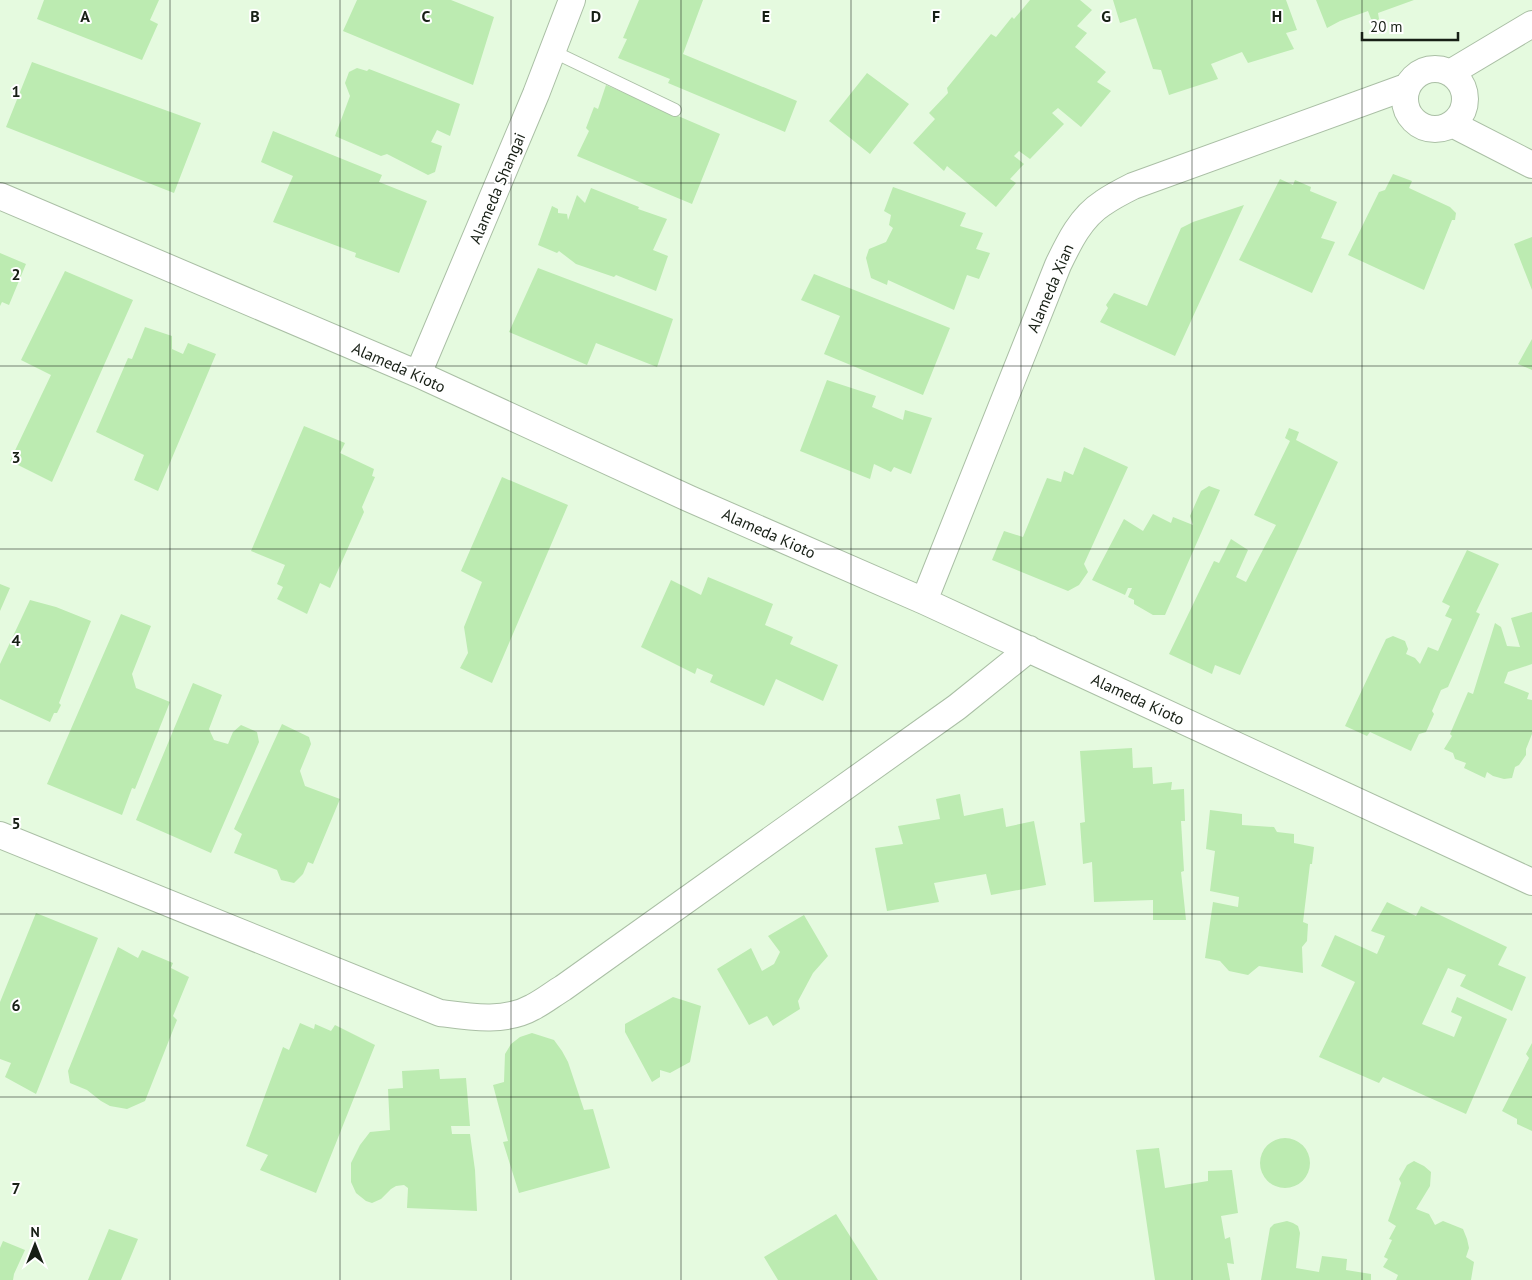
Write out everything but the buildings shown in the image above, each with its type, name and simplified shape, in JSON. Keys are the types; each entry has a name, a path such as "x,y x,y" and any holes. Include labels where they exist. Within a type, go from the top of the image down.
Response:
{"street":[{"name":"Alameda Shangai","path":"418,374 536,94 572,0"},
{"path":"1450,73 1532,24"},
{"path":"1430,69 1440,69 1450,73 1458,79 1463,88 1464,108 1460,117 1452,124 1434,130 1424,128 1415,123 1408,116 1404,96 1406,87 1412,78 1430,69"},
{"name":"Alameda Xian","path":"924,601 1058,265 1069,241 1081,224 1101,204 1134,186 1406,87"},
{"path":"1452,124 1532,165"},
{"name":"Alameda Kioto","path":"0,196 418,374 690,499 924,601 1532,882"},
{"path":"0,835 440,1013 472,1017 503,1017 532,1008 563,988 957,707 1029,649"}],"lane":[{"path":"552,51 675,110"}]}
